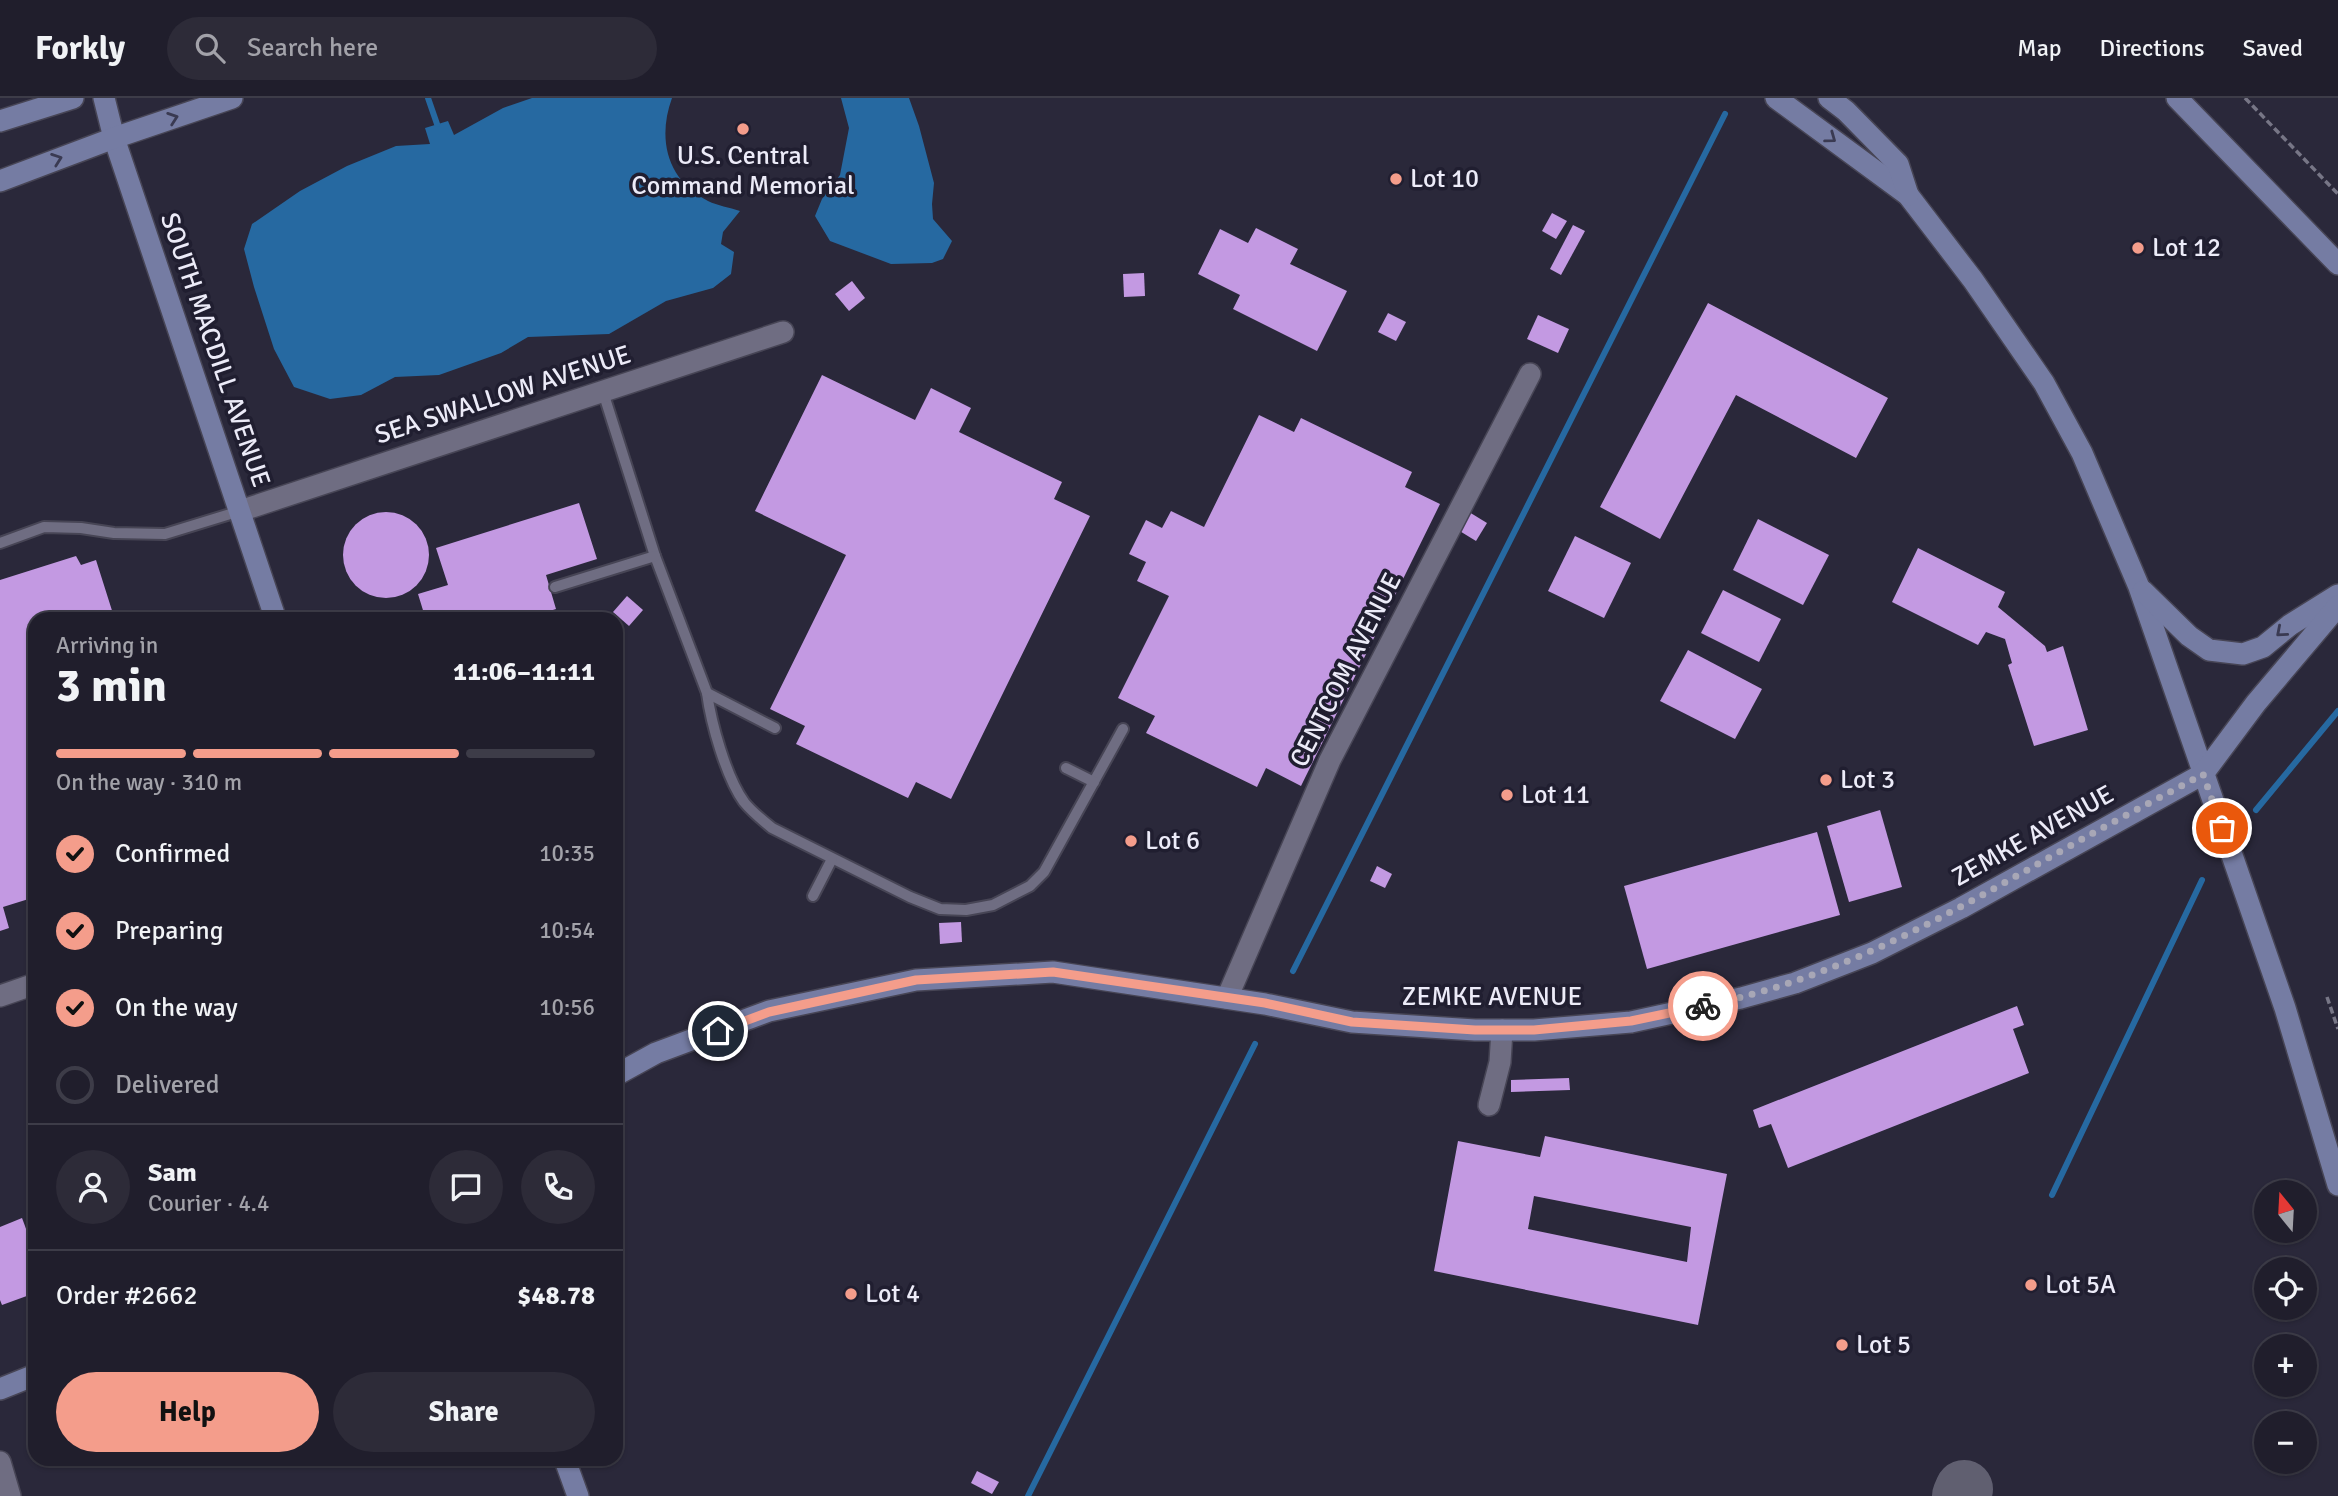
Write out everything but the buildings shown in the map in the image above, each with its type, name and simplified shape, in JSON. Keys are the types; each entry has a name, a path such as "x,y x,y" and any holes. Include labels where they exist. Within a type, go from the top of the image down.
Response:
{"street":[{"path":"0,121 73,98"},
{"name":"SOUTH MACDILL AVENUE","path":"104,98 114,138 273,612"},
{"path":"0,181 232,98"},
{"path":"1776,98 1909,195 2045,383 2082,453 2139,587 2285,1008 2338,1185"},
{"path":"1829,98 1846,111 1898,164 1909,195"},
{"path":"2177,98 2338,264"},
{"name":"SEA SWALLOW AVENUE","path":"240,511 783,332"},
{"name":"CENTCOM AVENUE","path":"1227,998 1330,760 1530,374"},
{"path":"2139,587 2189,636 2209,650 2243,654 2263,647 2290,625 2338,595"},
{"name":"ZEMKE AVENUE","path":"623,1071 656,1053 769,1012 916,980 1053,972 1265,1003 1352,1022 1502,1030 1534,1030 1631,1021 1741,998 1795,983 1872,953 1961,908 2203,774 2256,703 2338,606"},
{"path":"0,996 28,986"},
{"path":"1489,1105 1500,1062 1502,1030"},
{"path":"0,1389 28,1378"},
{"path":"0,1462 10,1496"},
{"path":"567,1466 578,1496"}],"lane":[{"path":"603,392 655,556 707,693 710,717 734,783 743,801 772,828 930,906 965,911 993,905 1013,897 1030,886 1044,872 1123,729"},
{"path":"0,543 44,527 165,534 240,511"},
{"path":"555,587 655,556"},
{"path":"707,693 775,728"},
{"path":"1066,768 1094,782"},
{"path":"813,896 832,859"}],"path":[{"path":"2245,98 2338,194"},
{"path":"2327,997 2338,1029"}],"water":[{"path":"532,98 672,98 666,143 675,170 694,193 712,203 740,211 723,232 721,244 734,252 731,274 713,288 666,301 609,334 528,337 501,353 439,375 395,377 361,395 330,399 294,387 274,349 244,249 252,224 300,191 347,166 396,146 430,144 425,128 448,121 454,135 503,108"},
{"path":"841,98 909,98 934,183 933,219 952,241 943,259 932,263 891,264 830,241 815,216 822,199 840,175 849,128"}],"waterway":[{"path":"428,98 437,124"},
{"path":"1293,971 1725,114"},
{"path":"2256,810 2338,711"},
{"path":"2052,1195 2202,880"},
{"path":"1028,1496 1255,1044"}],"taxiway":[{"path":"1961,1496 1964,1489"}],"way so far":[{"path":"1703,1006 1795,983 1872,953 1961,908 2203,774 2222,828"}],"place":[{"name":"U.S. Central Command Memorial","path":"743,129"},
{"name":"Lot 10","path":"1396,179"},
{"name":"Lot 12","path":"2138,248"},
{"name":"Lot 3","path":"1826,780"},
{"name":"Lot 11","path":"1507,795"},
{"name":"Lot 6","path":"1131,841"},
{"name":"Lot 5A","path":"2031,1285"},
{"name":"Lot 4","path":"851,1294"},
{"name":"Lot 5","path":"1842,1345"}],"route":[{"path":"718,1031 769,1012 916,980 1053,972 1265,1003 1352,1022 1475,1030 1534,1030 1631,1021 1703,1006"}]}
